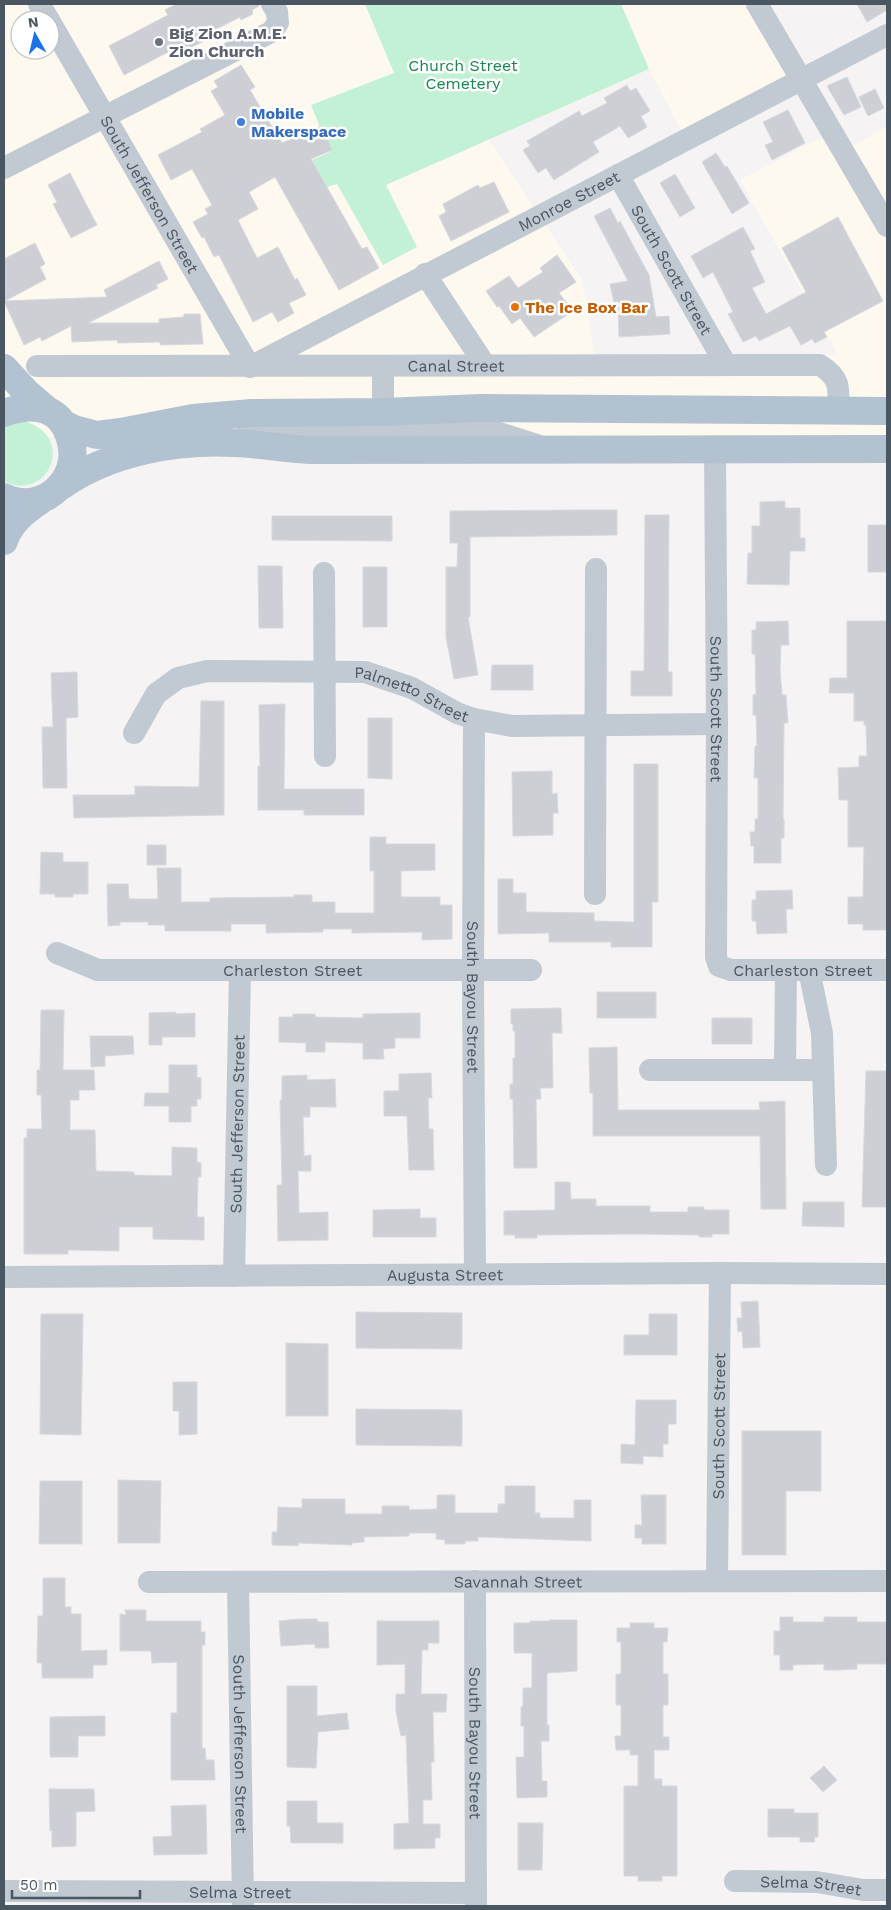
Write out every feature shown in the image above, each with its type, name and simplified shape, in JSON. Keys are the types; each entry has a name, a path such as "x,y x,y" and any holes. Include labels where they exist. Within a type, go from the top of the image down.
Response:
{"main road":[{"path":"4,368 27,393 55,417 82,432 105,435 220,414 383,422 481,408 887,411"},
{"path":"4,413 23,408 55,417 70,440 72,457 71,468 50,494 30,502 19,502 4,497"},
{"path":"4,541 12,524 29,508 91,468 118,458 153,449 211,443 241,443 311,450 887,449"}],"street":[{"path":"757,4 887,226"},
{"path":"4,168 271,32 275,13"},
{"name":"Monroe Street","path":"250,367 425,274 887,35"},
{"name":"South Jefferson Street","path":"60,40 250,367"},
{"name":"South Scott Street","path":"618,175 726,365"},
{"path":"425,274 485,365"},
{"name":"Canal Street","path":"36,366 820,365 832,373 839,388 838,411"},
{"path":"383,366 383,422"},
{"path":"211,443 280,432 383,422 496,432 555,450"},
{"name":"South Scott Street","path":"715,450 716,957 720,966"},
{"path":"595,894 596,568"},
{"path":"324,573 325,756"},
{"name":"Palmetto Street","path":"134,733 156,694 178,678 207,671 365,672 412,688 457,713 474,719 512,726 717,724"},
{"name":"South Bayou Street","path":"474,719 475,1274"},
{"name":"Charleston Street","path":"57,953 98,970 531,970"},
{"name":"Charleston Street","path":"720,966 731,970 887,970"},
{"path":"785,1070 786,970"},
{"path":"809,970 822,1033 826,1165"},
{"name":"South Jefferson Street","path":"234,1276 240,971"},
{"path":"650,1070 823,1070"},
{"name":"South Scott Street","path":"718,1580 720,1273"},
{"name":"Augusta Street","path":"4,1277 720,1273 887,1274"},
{"name":"South Bayou Street","path":"475,1581 476,1900"},
{"name":"Savannah Street","path":"149,1582 887,1581"},
{"name":"South Jefferson Street","path":"238,1582 242,1899"},
{"name":"Selma Street","path":"735,1882 817,1882 863,1890 887,1890"},
{"name":"Selma Street","path":"4,1891 242,1899 476,1900"}],"shaded area":[{"path":"4,4 766,4 803,67 682,132 649,69 489,140 583,282 595,359 838,355 740,180 822,137 834,156 887,127 887,437 4,437"}],"green space":[{"name":"Church Street Cemetery","path":"365,4 621,4 649,69 386,185 417,247 383,265 337,184 327,187 362,249 367,247 379,268 339,290 285,195 300,186 315,166 312,160 330,152 311,105 394,73"},
{"path":"23,421 40,429 49,440 53,452 51,465 44,476 33,483 20,486 4,481 4,426"}],"building":[{"name":"Big Zion A.M.E. Zion Church","path":"177,4 259,4 259,6 252,10 253,14 241,20 240,17 207,34 210,38 174,56 172,50 124,75 109,46 168,15 165,10"},
{"path":"857,4 887,4 887,10 867,22"},
{"path":"241,65 255,87 250,90 282,143 321,126 332,150 311,159 362,249 367,247 379,268 339,290 275,177 249,192 258,209 238,220 257,258 278,247 295,280 297,278 306,295 289,303 294,313 278,322 272,312 253,322 219,255 214,257 204,237 202,238 193,222 208,214 205,209 212,205 196,176 192,169 171,180 158,155 202,132 200,129 225,115 211,91 218,87 214,81"},
{"path":"847,77 861,107 844,115 827,86"},
{"path":"627,85 630,91 636,88 650,111 641,116 647,127 628,138 620,126 593,142 599,152 554,180 546,168 538,173 523,150 530,146 527,141 579,111 582,116 607,103 604,98"},
{"path":"875,89 884,108 868,116 859,97"},
{"path":"788,110 805,143 772,160 765,145 773,142 763,122"},
{"path":"716,153 725,167 727,166 749,203 732,214 702,162"},
{"path":"70,173 97,225 71,238 53,204 57,202 48,185"},
{"path":"675,174 695,208 680,217 660,183"},
{"path":"494,182 509,212 451,241 439,216 446,212 443,204 478,185 480,188"},
{"path":"610,208 618,223 620,221 649,275 656,317 669,316 670,334 619,337 618,301 614,302 610,284 628,281 594,216"},
{"path":"838,217 883,301 824,332 827,337 815,343 812,339 801,345 790,326 759,341 756,336 743,342 728,314 733,312 713,272 703,278 691,256 743,227 755,249 750,251 765,282 752,288 766,314 806,292 782,248"},
{"path":"35,243 45,264 40,267 46,279 5,301 107,297 104,290 159,261 168,279 156,285 158,288 88,323 159,323 159,319 184,317 184,314 200,314 203,344 160,345 160,342 118,343 117,340 72,342 71,326 42,341 40,337 24,345 4,301 4,259"},
{"path":"557,255 576,282 559,293 573,311 534,337 520,318 512,324 486,291 509,276 518,288 543,272 540,268"},
{"path":"785,501 785,508 800,508 800,538 805,538 805,551 790,551 789,585 747,584 748,553 752,553 752,526 760,526 760,502"},
{"path":"617,510 617,535 470,537 470,617 468,617 478,675 454,679 446,637 446,567 457,567 458,543 450,543 450,511"},
{"path":"645,515 669,515 668,672 672,672 672,696 631,696 631,671 644,671"},
{"path":"272,516 392,516 392,541 272,540"},
{"path":"868,525 887,525 887,572 868,572"},
{"path":"258,566 282,566 283,628 259,628"},
{"path":"363,567 387,567 387,627 363,627"},
{"path":"788,621 789,645 781,645 780,669 782,695 786,695 788,723 784,723 784,838 781,838 781,863 754,863 754,846 751,846 750,832 755,832 755,819 758,819 758,778 754,778 755,746 757,746 756,715 753,715 753,695 756,694 752,630 756,630 756,622"},
{"path":"847,621 887,621 887,930 863,930 863,924 848,924 848,897 863,897 864,847 848,847 848,800 839,800 838,768 859,767 859,756 867,756 866,725 864,725 864,721 854,721 854,693 829,693 830,678 847,678"},
{"path":"492,665 533,665 533,690 491,690"},
{"path":"77,672 78,717 66,718 67,788 43,788 42,727 53,727 51,673"},
{"path":"201,701 224,701 224,815 74,818 73,795 135,795 135,786 199,787"},
{"path":"285,704 284,789 364,789 364,815 304,815 304,810 258,810 258,766 260,766 259,705"},
{"path":"368,718 392,718 392,779 368,778"},
{"path":"634,764 658,764 658,902 652,902 652,947 611,947 611,942 549,942 549,933 498,934 498,879 513,879 513,893 526,893 526,912 594,913 594,921 634,922"},
{"path":"552,771 552,794 557,793 558,813 553,813 553,835 513,836 512,772"},
{"path":"370,837 386,837 386,844 435,844 435,870 401,871 401,897 440,897 440,905 452,905 452,939 422,940 422,932 352,933 352,929 323,929 323,932 266,933 266,924 231,924 231,931 165,931 165,925 148,925 148,922 120,922 120,925 108,926 107,884 128,884 129,899 158,899 157,868 181,868 181,902 210,902 210,898 312,895 312,902 335,902 335,913 374,913 374,871 370,871"},
{"path":"147,845 166,845 166,865 147,865"},
{"path":"41,852 63,853 63,862 88,862 88,894 73,894 73,897 55,897 55,894 40,894"},
{"path":"792,890 793,909 786,909 787,933 757,934 756,921 752,921 752,900 756,900 756,891"},
{"path":"597,992 656,992 656,1018 597,1018"},
{"path":"561,1008 562,1033 552,1033 553,1088 540,1088 541,1099 536,1099 537,1168 514,1168 513,1099 510,1099 510,1084 513,1084 515,1031 513,1031 513,1024 511,1024 511,1009"},
{"path":"41,1010 64,1010 63,1070 94,1070 95,1090 79,1090 79,1100 70,1100 70,1130 95,1130 96,1171 172,1176 172,1147 197,1148 197,1162 201,1163 201,1177 198,1177 197,1217 204,1217 204,1240 153,1239 153,1227 119,1227 119,1251 68,1250 68,1254 24,1254 24,1138 27,1138 27,1129 42,1129 41,1095 37,1095 37,1070 40,1070"},
{"path":"176,1012 175,1014 195,1013 195,1037 162,1037 162,1045 149,1045 149,1013"},
{"path":"420,1013 420,1038 395,1038 395,1048 383,1049 384,1059 363,1059 363,1043 325,1042 325,1052 306,1052 306,1043 279,1042 279,1017 293,1017 293,1014 315,1014 315,1017 363,1018 363,1014"},
{"path":"712,1018 752,1018 752,1044 712,1044"},
{"path":"90,1036 133,1036 134,1054 105,1056 105,1066 91,1067"},
{"path":"617,1047 618,1110 760,1110 759,1102 785,1101 786,1209 761,1209 760,1136 593,1136 593,1093 590,1093 589,1048"},
{"path":"169,1065 197,1065 197,1078 201,1077 201,1099 197,1099 197,1106 191,1106 191,1122 169,1122 169,1106 144,1106 145,1093 169,1093"},
{"path":"866,1071 887,1071 887,1207 862,1207"},
{"path":"431,1073 432,1098 428,1098 429,1129 433,1129 434,1170 409,1170 407,1116 384,1116 384,1091 399,1091 399,1074"},
{"path":"307,1075 307,1080 335,1079 336,1107 310,1107 310,1117 303,1117 304,1156 311,1155 311,1171 298,1171 299,1213 328,1212 328,1240 278,1241 277,1185 282,1185 280,1100 282,1100 282,1076"},
{"path":"555,1182 570,1182 571,1199 596,1199 596,1206 650,1206 650,1212 688,1212 688,1207 704,1207 704,1210 729,1210 729,1234 712,1234 712,1237 636,1234 537,1235 537,1238 515,1238 515,1235 504,1235 504,1211 555,1210"},
{"path":"803,1202 844,1202 844,1227 802,1226"},
{"path":"420,1209 420,1218 436,1218 436,1237 373,1237 373,1210"},
{"path":"758,1301 760,1347 743,1348 742,1331 738,1332 737,1318 742,1318 741,1302"},
{"path":"356,1312 462,1313 462,1349 356,1348"},
{"path":"41,1314 83,1314 81,1435 40,1434"},
{"path":"649,1314 677,1314 677,1355 624,1355 624,1335 649,1335"},
{"path":"286,1343 328,1344 328,1416 286,1416"},
{"path":"173,1382 197,1382 197,1434 179,1435 179,1411 173,1411"},
{"path":"636,1400 676,1400 676,1424 668,1424 668,1444 663,1444 663,1457 643,1456 643,1464 621,1463 621,1444 635,1445"},
{"path":"356,1409 462,1410 462,1446 356,1445"},
{"path":"742,1431 821,1431 821,1491 786,1491 786,1555 742,1555"},
{"path":"118,1480 161,1481 160,1543 118,1543"},
{"path":"40,1481 82,1481 82,1544 39,1544"},
{"path":"505,1486 535,1486 535,1513 540,1513 540,1518 574,1518 574,1500 591,1500 591,1541 478,1537 478,1541 465,1541 465,1544 445,1544 445,1540 436,1539 436,1533 409,1533 409,1536 364,1537 364,1542 352,1543 352,1545 298,1543 298,1546 272,1545 272,1532 277,1532 278,1507 302,1508 302,1499 345,1499 345,1514 382,1514 382,1506 409,1506 409,1510 437,1509 437,1495 455,1495 455,1513 498,1513 498,1504 505,1504"},
{"path":"641,1495 666,1495 666,1544 642,1544 642,1538 635,1538 635,1525 642,1525"},
{"path":"43,1578 65,1578 65,1607 71,1607 71,1614 81,1614 81,1651 107,1650 107,1665 93,1665 93,1678 42,1678 42,1663 37,1663 38,1616 43,1616"},
{"path":"125,1610 146,1610 146,1621 201,1621 201,1632 205,1632 205,1645 202,1645 202,1748 205,1748 206,1760 214,1760 215,1780 171,1780 171,1713 177,1713 177,1662 152,1663 151,1651 120,1651 120,1614 126,1615"},
{"path":"780,1617 793,1617 793,1622 824,1622 824,1617 857,1617 857,1622 887,1622 887,1664 857,1664 857,1669 838,1670 824,1670 824,1664 793,1665 793,1670 780,1670 780,1655 774,1655 774,1631 780,1631"},
{"path":"317,1619 318,1622 328,1622 329,1648 315,1648 315,1644 281,1646 279,1621"},
{"path":"577,1620 577,1671 547,1673 547,1725 549,1725 549,1741 541,1741 542,1781 547,1781 547,1797 517,1798 516,1757 524,1757 524,1726 521,1726 521,1707 523,1706 523,1688 532,1688 532,1653 514,1653 514,1623"},
{"path":"377,1621 439,1621 439,1643 428,1643 428,1650 422,1650 421,1694 447,1694 446,1712 433,1712 434,1762 431,1762 432,1800 423,1800 423,1824 440,1824 440,1838 435,1838 435,1848 394,1849 394,1824 409,1823 406,1735 401,1736 396,1712 396,1694 405,1694 405,1664 377,1665"},
{"path":"630,1623 654,1623 654,1628 668,1628 667,1642 663,1642 663,1674 668,1674 668,1705 663,1705 663,1737 669,1737 669,1750 654,1750 654,1779 662,1779 662,1786 677,1786 677,1876 662,1876 662,1881 638,1881 638,1876 624,1876 624,1786 638,1786 638,1755 630,1755 630,1750 616,1750 615,1736 621,1736 621,1705 616,1705 616,1674 621,1674 621,1642 617,1642 617,1628 630,1628"},
{"path":"287,1686 317,1686 317,1716 347,1713 349,1729 318,1732 316,1768 287,1767"},
{"path":"105,1716 105,1736 78,1736 78,1757 50,1757 50,1717"},
{"path":"824,1766 837,1780 823,1792 810,1778"},
{"path":"49,1789 94,1789 95,1811 76,1812 76,1846 52,1847"},
{"path":"287,1801 317,1801 317,1823 343,1823 343,1843 291,1843 290,1826 287,1826"},
{"path":"206,1805 207,1854 154,1855 153,1837 172,1836 171,1806"},
{"path":"768,1809 794,1809 794,1813 818,1813 818,1837 814,1837 815,1842 800,1842 800,1837 768,1837"},
{"path":"518,1823 543,1823 542,1870 518,1870"}],"place":[{"name":"Big Zion A.M.E. Zion Church","path":"159,42"},
{"name":"Mobile Makerspace","path":"241,122"},
{"name":"The Ice Box Bar","path":"515,307"}]}
